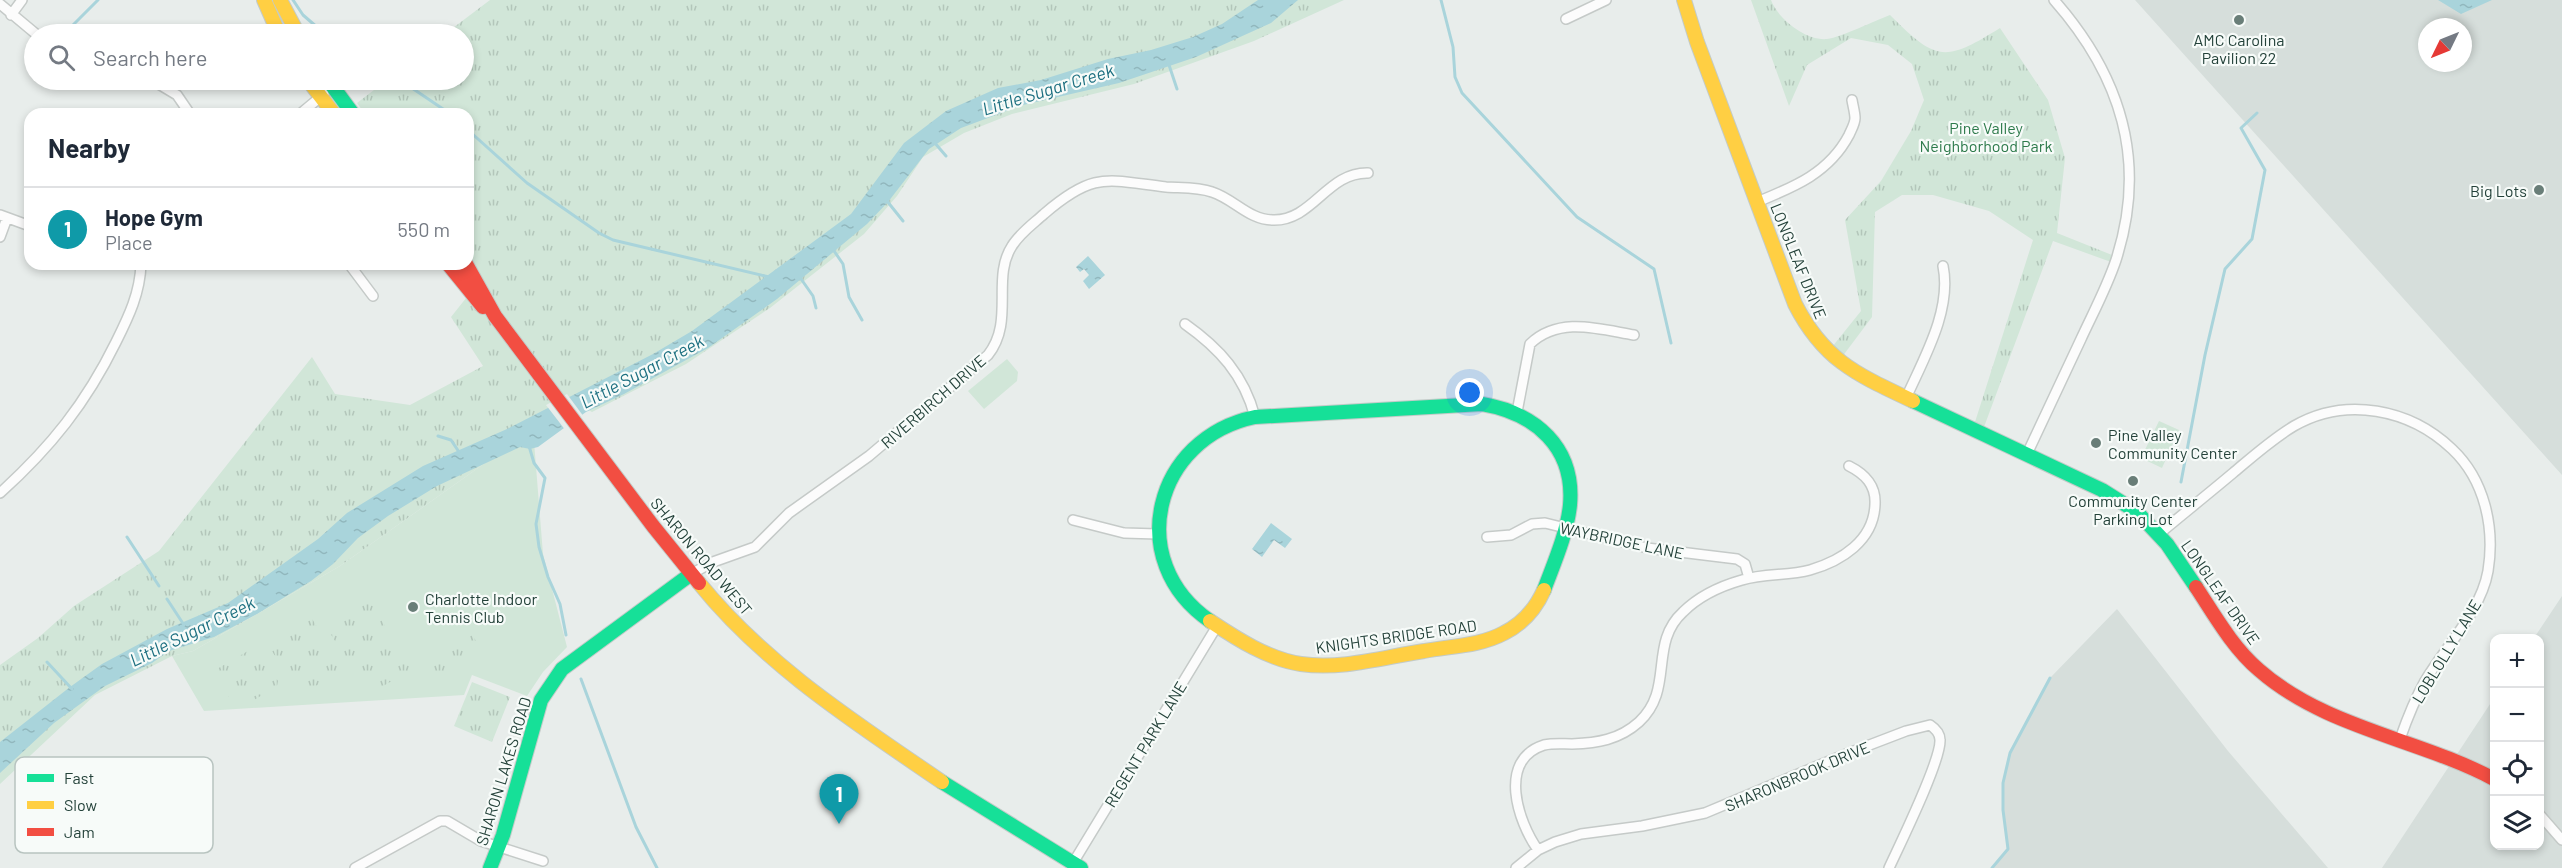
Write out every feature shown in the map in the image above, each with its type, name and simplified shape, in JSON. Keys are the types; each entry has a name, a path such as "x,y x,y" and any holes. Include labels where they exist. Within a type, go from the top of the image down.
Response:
{"street":[{"path":"11,15 22,0"},
{"path":"264,0 275,24"},
{"path":"280,0 293,24"},
{"path":"1566,19 1606,0"},
{"name":"LONGLEAF DRIVE","path":"1684,0 1694,33 1795,304 1814,338 1838,363 2123,502 2159,534 2225,631 2259,670 2294,696 2317,708 2466,764 2490,776"},
{"path":"2027,454 2111,275 2123,236 2129,200 2130,169 2126,136 2117,100 2095,53 2054,0"},
{"path":"0,4 24,25"},
{"path":"169,90 177,95 186,108"},
{"path":"316,90 330,108"},
{"path":"307,108 326,90"},
{"path":"336,90 349,108"},
{"path":"1757,202 1800,184 1830,162 1853,127 1855,119 1852,100"},
{"name":"RIVERBIRCH DRIVE","path":"691,574 713,562 755,547 789,513 869,456 988,355 999,339 1003,316 1004,267 1011,248 1024,231 1070,192 1086,184 1117,181 1202,190 1224,197 1246,213 1261,219 1281,220 1299,213 1343,177 1357,172 1368,173"},
{"path":"0,237 3,216 24,224"},
{"path":"1906,398 1925,356 1939,316 1946,286 1943,266"},
{"path":"0,493 53,442 86,398 132,310 141,270"},
{"path":"354,270 373,296"},
{"name":"SHARON ROAD WEST","path":"453,270 484,308 495,316"},
{"name":"SHARON ROAD WEST","path":"469,270 495,316 540,377 691,574 748,636 824,701 960,794 1077,865"},
{"path":"1185,324 1210,343 1231,365 1245,388 1255,417"},
{"path":"1517,412 1530,344 1537,337 1566,326 1634,335"},
{"name":"KNIGHTS BRIDGE ROAD","path":"1482,404 1502,406 1517,412 1537,424 1548,435 1563,457 1570,486 1569,509 1546,585 1533,611 1512,631 1485,641 1317,665 1300,664 1274,656 1217,626 1197,611 1175,584 1161,551 1158,534 1158,520 1163,498 1183,459 1215,431 1229,423 1255,417 1482,404"},
{"name":"LOBLOLLY LANE","path":"2159,534 2279,435 2312,417 2350,409 2377,411 2412,421 2442,440 2456,452 2477,484 2489,522 2490,552 2487,574 2479,597 2425,681 2400,739"},
{"path":"1539,850 1524,826 1516,800 1516,781 1524,760 1545,745 1602,741 1627,731 1639,722 1657,696 1664,646 1677,618 1704,596 1749,578 1809,570 1837,560 1859,544 1870,528 1874,517 1874,491 1863,474 1849,466"},
{"path":"1073,520 1118,532 1158,534"},
{"name":"WAYBRIDGE LANE","path":"1486,537 1511,535 1532,524 1545,523 1659,550 1737,559 1745,564 1749,578"},
{"name":"SHARON LAKES ROAD","path":"490,868 499,846 541,700 547,688 562,669 691,574"},
{"name":"REGENT PARK LANE","path":"1077,865 1217,626"},
{"name":"SHARONBROOK DRIVE","path":"1516,868 1539,850 1572,836 1642,826 1705,813 1846,754 1906,731 1930,725 1938,731 1940,744 1935,762 1889,868"},
{"path":"355,868 440,820 447,821 481,841 543,861"},
{"path":"2544,820 2562,840"}],"shaded area":[{"path":"2135,0 2562,0 2562,475"},
{"path":"2562,596 2562,868 2382,868 2490,704 2490,850 2544,850 2544,634 2537,634"},
{"path":"2117,609 2228,751 2328,868 1992,868 2008,849 2003,810 2003,783 2010,753 2050,678"}],"green space":[{"path":"490,0 1344,0 1254,41 1134,84 1012,114 964,133 923,157 897,196 864,234 770,308 686,364 592,412 578,404 533,429 340,566 193,651 172,656 95,695 29,757 15,757 15,770 0,784 0,665 38,638 74,606 159,551 312,357 335,394 410,405 483,366 451,317 482,278 474,267 474,108 361,108 357,103 374,90 474,90 474,24 458,24"},
{"name":"Pine Valley Neighborhood Park","path":"1751,0 1771,0 1786,21 1802,33 1819,39 1841,35 1890,15 1930,49 1941,52 1966,47 2000,28 2048,100 2065,158 2057,233 2112,255 2111,262 2053,241 1984,427 1975,422 2033,240 1989,211 1933,195 1902,195 1875,212 1872,317 1842,357 1832,347 1861,311 1845,220 1881,181 1911,131 1924,100 1912,64 1888,45 1851,38 1807,65 1789,106"},
{"path":"1007,359 1018,372 1017,381 984,409 968,391"},
{"path":"2159,421 2179,430 2162,468 2141,458"},
{"name":"Charlotte Indoor Tennis Club","path":"533,429 543,554 567,647 543,672 527,696 472,675 464,695 204,711 172,656 193,651 340,566"},
{"path":"362,595 367,596 410,667 409,671 371,693 366,692 324,623 326,619"},
{"path":"306,615 311,617 341,667 340,671 303,694 298,693 267,643 269,638"},
{"path":"467,632 471,633 481,649 479,655 443,677 438,677 428,659 429,655"},
{"path":"253,648 259,649 278,681 277,686 241,708 235,707 216,675 217,669"},
{"path":"472,682 510,697 492,742 454,726"}],"water":[{"name":"Little Sugar Creek","path":"1258,0 1298,0 1271,23 1196,57 1119,83 1023,105 961,128 929,149 888,202 867,224 777,299 708,348 586,412 538,447 530,449 520,447 437,486 388,516 358,538 333,564 311,581 257,614 214,637 169,651 152,663 105,686 54,723 0,773 0,742 102,664 167,629 228,603 318,539 347,513 423,466 507,429 653,354 692,331 851,214 904,143 946,111 998,88 1041,80 1108,59 1151,50 1193,37 1222,24"},
{"path":"2438,0 2492,0 2461,14"},
{"path":"1088,256 1105,275 1089,289 1083,281 1089,275 1084,269 1080,272 1076,267"},
{"path":"1271,523 1292,539 1285,548 1274,540 1262,557 1252,549"}],"pier":[{"path":"567,394 584,417 566,431 546,405"}],"waterway":[{"path":"74,24 98,0"},
{"path":"293,0 303,15 313,24"},
{"path":"1441,0 1453,47 1455,77 1462,93 1577,217 1654,269 1671,343"},
{"path":"1168,62 1177,89"},
{"path":"415,90 442,108"},
{"path":"2181,482 2205,355 2225,269 2252,239 2265,170 2241,128 2257,113"},
{"path":"474,135 527,183 599,233 613,240 769,277"},
{"path":"934,142 946,156"},
{"path":"887,201 903,221"},
{"path":"832,248 843,264 849,297 862,320"},
{"path":"799,276 813,296 816,308"},
{"path":"438,436 451,440 461,455"},
{"path":"529,446 534,463 545,478 536,524 539,547 548,577 560,604 566,635"},
{"path":"127,537 159,586"},
{"name":"Little Sugar Creek","path":"167,599 184,625"},
{"path":"47,662 72,689"},
{"path":"1992,868 2008,849 2003,810 2003,783 2010,753 2050,678"},
{"path":"581,679 636,827 657,868"}],"traffic: fast":[{"path":"335,90 349,108"},
{"path":"1913,401 2102,490 2137,512 2167,544 2196,587"},
{"path":"1482,404 1519,415 1534,425 1548,436 1566,466 1570,484 1570,505 1560,548 1544,590"},
{"path":"1210,621 1183,596 1166,567 1159,536 1162,504 1173,475 1193,449 1220,429 1255,417 1482,404"},
{"path":"490,868 503,835 541,700 562,669 691,574"},
{"path":"942,782 1081,868"}],"traffic: slow":[{"path":"264,0 275,24"},
{"path":"280,0 293,24"},
{"path":"1684,0 1697,42 1795,304 1818,340 1844,364 1875,383 1913,401"},
{"path":"316,90 329,108"},
{"path":"699,583 725,613 782,666 845,715 942,782"},
{"path":"1210,621 1242,641 1277,658 1301,664 1347,664 1485,641 1511,629 1522,620 1533,609 1544,590"}],"traffic: jam":[{"path":"453,270 483,307"},
{"path":"469,270 495,316 653,526 699,583"},
{"path":"2196,587 2241,652 2259,670 2285,690 2343,719 2435,753 2490,777"}],"place":[{"name":"AMC Carolina Pavilion 22","path":"2239,20"},
{"name":"Big Lots","path":"2539,190"},
{"name":"Pine Valley Community Center","path":"2096,443"},
{"name":"Community Center Parking Lot","path":"2133,481"},
{"name":"Charlotte Indoor Tennis Club","path":"413,607"},
{"name":"Hope Gym","path":"839,824"}]}
